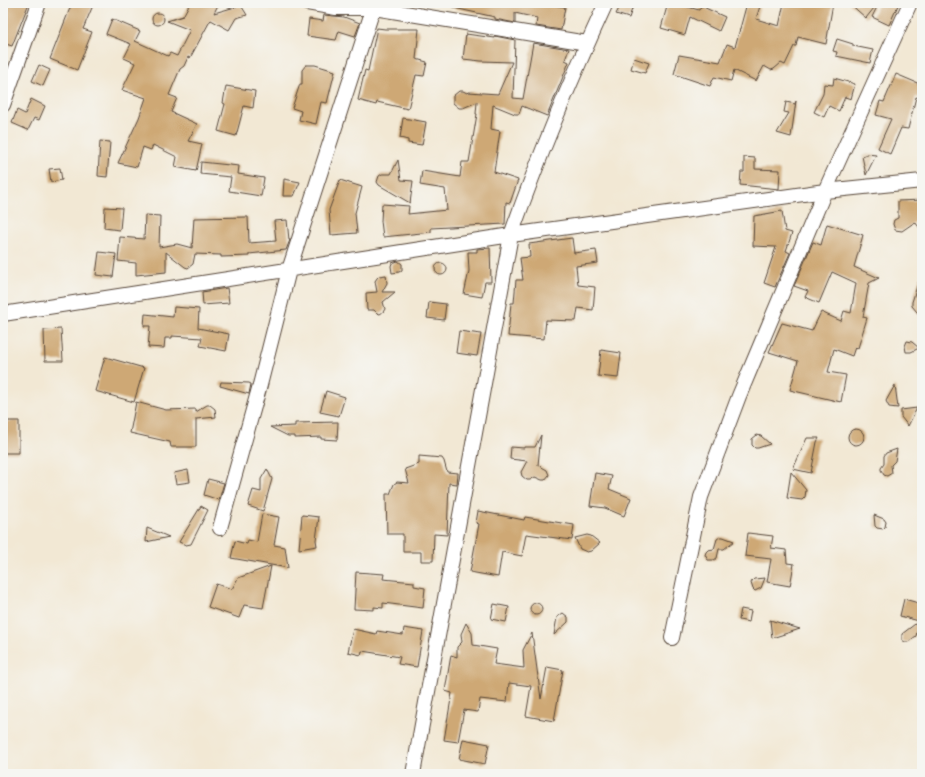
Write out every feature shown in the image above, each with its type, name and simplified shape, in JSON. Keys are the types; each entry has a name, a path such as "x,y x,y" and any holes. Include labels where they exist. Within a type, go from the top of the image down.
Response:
{"street":[{"path":"3,105 39,3"},
{"path":"307,3 336,8 375,6 587,43"},
{"path":"413,774 511,235 530,182 587,43 606,3"},
{"path":"672,638 701,496 739,396 825,190 910,3"},
{"path":"220,528 260,385 289,270 375,6"},
{"path":"3,314 511,235 825,190 922,181"}],"building":[{"path":"3,3 29,3 12,46 3,43"},
{"path":"72,3 94,3 83,29 92,32 77,70 50,59"},
{"path":"190,3 219,3 214,13 239,6 242,7 247,15 236,18 229,30 211,20 210,21 190,58 188,57 184,66 180,69 169,95 177,98 171,112 197,124 188,141 202,144 196,171 175,167 177,157 153,145 151,150 143,147 137,167 118,163 139,118 146,98 122,90 135,63 124,58 131,44 106,34 112,19 140,31 135,41 168,56 170,53 177,56 190,30 167,21 183,16"},
{"path":"455,3 540,3 565,7 561,30 536,26 537,18 515,13 515,23 454,8"},
{"path":"622,3 633,6 629,18 616,14"},
{"path":"668,3 699,10 701,6 725,17 719,31 690,17 685,35 661,28"},
{"path":"747,3 761,3 756,19 779,26 784,3 833,3 826,44 798,37 796,46 794,46 785,65 781,63 771,70 764,66 756,81 734,70 731,81 714,77 710,86 674,74 679,55 720,62 727,44 735,47"},
{"path":"849,3 868,3 874,8 866,18"},
{"path":"879,3 899,3 889,25 872,17"},
{"path":"158,13 162,15 164,19 162,23 158,25 154,23 152,19 154,15"},
{"path":"324,15 344,17 360,23 355,36 339,31 336,40 307,36 309,19 323,21"},
{"path":"377,28 419,29 416,59 427,62 424,76 416,75 408,109 377,102 376,105 358,100 365,70 368,71"},
{"path":"466,34 495,38 495,36 515,40 513,98 523,99 533,43 569,49 565,60 569,62 547,116 522,106 519,114 515,114 493,105 491,129 500,131 494,172 518,180 510,203 506,202 505,224 431,228 431,232 383,237 381,221 382,204 409,206 408,214 447,210 445,189 420,185 422,171 460,177 462,162 469,162 477,114 477,102 463,108 459,108 453,103 453,96 459,91 467,93 498,94 512,62 463,59"},
{"path":"837,39 853,44 853,46 873,50 870,63 836,56 837,52 833,51"},
{"path":"634,58 649,63 645,73 631,69"},
{"path":"39,65 50,70 43,86 32,81"},
{"path":"306,65 315,65 335,71 327,103 321,102 316,124 299,120 301,111 292,108 300,84 302,84 302,70"},
{"path":"896,74 922,85 922,99 916,97 908,129 901,128 890,154 878,148 891,119 876,115 880,101 884,102"},
{"path":"834,78 855,84 851,99 845,97 839,111 829,106 824,117 814,112 823,94 824,84 833,85"},
{"path":"226,86 255,91 253,108 244,106 236,136 218,131 225,104 223,103"},
{"path":"31,99 45,106 39,120 34,118 28,130 12,123 17,110 25,114"},
{"path":"796,101 791,137 777,133 789,113 784,112 786,102 795,104"},
{"path":"403,118 426,122 422,145 408,143 408,140 400,138"},
{"path":"100,141 110,142 107,177 98,176"},
{"path":"867,154 876,155 866,175 862,156"},
{"path":"744,157 755,158 755,169 780,170 779,189 740,185 741,172 744,172"},
{"path":"398,160 401,180 413,181 410,203 379,185 377,182 379,176 382,174 391,174"},
{"path":"201,162 239,166 238,174 264,178 261,196 229,191 231,177 200,174"},
{"path":"60,168 62,180 51,182 49,169"},
{"path":"284,179 300,182 294,196 283,196"},
{"path":"340,180 362,187 355,213 357,233 331,235 329,210"},
{"path":"922,200 922,231 915,222 902,231 895,230 893,224 894,220 898,218 898,201"},
{"path":"105,207 122,208 120,230 104,228"},
{"path":"782,211 785,231 792,233 786,251 790,253 775,287 764,283 776,247 753,246 754,216"},
{"path":"145,215 160,216 159,247 177,244 192,248 194,218 248,217 249,243 276,241 274,221 287,220 290,240 286,250 249,254 249,256 221,257 221,255 195,254 193,264 188,268 166,252 166,272 136,275 136,263 118,261 120,237 144,239"},
{"path":"827,224 863,235 854,267 879,278 869,283 863,317 867,318 858,348 855,347 852,356 834,349 828,372 846,375 841,402 790,390 798,361 769,352 782,323 812,331 821,312 841,321 844,311 851,313 856,283 832,272 819,303 805,297 808,291 794,286 813,242 821,245"},
{"path":"572,238 574,253 596,250 598,263 576,266 578,285 595,287 593,310 578,308 576,321 546,320 544,339 508,336 511,303 514,303 516,280 523,280 520,258 530,257 529,244"},
{"path":"490,248 491,282 485,282 482,297 464,294 469,271 468,252 477,252 477,249"},
{"path":"99,252 116,254 113,277 96,275"},
{"path":"398,261 402,264 402,270 392,273 392,263"},
{"path":"441,263 445,265 447,269 445,273 441,275 437,273 435,269 437,265"},
{"path":"386,275 387,283 382,292 395,292 383,302 385,309 380,314 374,310 367,310 366,293 377,292 375,281 379,276"},
{"path":"920,277 922,278 922,318 912,306"},
{"path":"227,288 229,303 203,305 202,292"},
{"path":"429,302 446,304 444,320 427,318"},
{"path":"174,307 199,309 198,328 229,334 226,351 200,346 202,338 172,336 172,338 165,338 164,348 148,347 150,326 144,326 145,314 173,317"},
{"path":"61,329 63,361 45,361 44,330"},
{"path":"459,331 481,334 477,356 456,353"},
{"path":"907,341 912,342 919,348 911,352 906,352 905,346"},
{"path":"601,350 621,353 618,378 598,376"},
{"path":"105,357 144,368 134,402 95,391"},
{"path":"221,382 249,383 251,384 249,394 220,386"},
{"path":"895,385 898,408 889,407 886,401"},
{"path":"326,391 345,397 339,416 320,412"},
{"path":"136,402 166,410 196,409 196,412 207,405 210,405 215,409 216,417 196,419 196,447 171,447 170,442 130,433"},
{"path":"917,408 908,426 901,417 901,410"},
{"path":"3,421 19,421 19,453 3,453"},
{"path":"338,422 337,440 321,439 321,437 295,438 295,436 288,436 270,427 295,426 295,423"},
{"path":"856,429 863,434 864,437 859,444 856,445 849,440 848,437 853,430"},
{"path":"541,435 538,465 547,470 549,475 545,480 535,477 527,480 522,476 521,472 527,461 510,459 511,447 535,447"},
{"path":"757,435 761,436 770,444 755,448 752,445 752,439"},
{"path":"807,438 819,438 811,473 793,469"},
{"path":"897,449 895,461 891,465 892,473 887,476 884,475 881,468 884,464 884,456 886,453"},
{"path":"419,456 442,458 447,472 458,473 457,484 449,483 447,535 434,534 433,561 421,561 421,552 403,552 403,534 387,534 386,494 390,494 394,484 397,482 409,483 405,469 419,464"},
{"path":"267,469 272,479 263,511 248,506 253,490 261,492 261,479"},
{"path":"188,470 190,482 176,484 174,473"},
{"path":"791,472 806,490 805,497 802,500 787,498"},
{"path":"595,473 612,476 609,489 631,498 624,516 605,508 590,506"},
{"path":"208,479 224,483 219,500 204,495"},
{"path":"201,506 208,510 191,544 186,545 179,542"},
{"path":"478,511 524,520 525,517 574,525 572,540 526,534 522,556 502,552 498,577 470,572 479,524 476,523"},
{"path":"262,514 279,517 274,545 285,547 288,568 231,558 235,541 247,544 248,540 257,542"},
{"path":"302,515 319,517 316,540 317,546 299,549"},
{"path":"874,515 884,519 886,522 883,529 875,526"},
{"path":"147,528 169,537 146,542"},
{"path":"748,533 773,536 771,548 786,550 787,563 794,564 790,586 767,582 771,559 745,556"},
{"path":"587,535 591,536 600,543 591,551 587,552 580,549 575,538"},
{"path":"720,537 734,541 724,549 719,549 717,558 714,560 708,560 705,555 706,552 714,549 717,539"},
{"path":"271,566 263,608 244,605 239,618 208,607 216,584 232,589 238,578"},
{"path":"356,572 384,574 383,579 414,582 414,586 425,588 423,608 383,603 383,608 374,607 374,610 354,609"},
{"path":"765,578 761,588 755,591 751,583 752,581 754,579"},
{"path":"904,599 922,604 922,614 916,636 908,642 902,640 902,634 919,621 900,616"},
{"path":"534,603 538,603 542,609 538,615 534,615 530,611 530,607"},
{"path":"494,604 509,607 506,622 491,619"},
{"path":"741,609 751,611 749,622 739,620"},
{"path":"563,613 568,617 568,622 554,635 557,617"},
{"path":"770,620 800,629 772,638"},
{"path":"466,623 472,633 473,645 497,649 494,664 524,668 523,650 532,633 541,699 547,667 563,670 554,721 526,716 531,686 509,683 507,702 480,699 478,712 464,710 458,742 444,740 452,693 445,691 451,655 457,657 457,647 462,642 461,634"},
{"path":"404,628 423,631 417,667 398,664 400,657 362,651 361,655 348,652 353,629 376,634 377,631 403,635"},
{"path":"463,739 489,744 485,764 459,759"}]}
